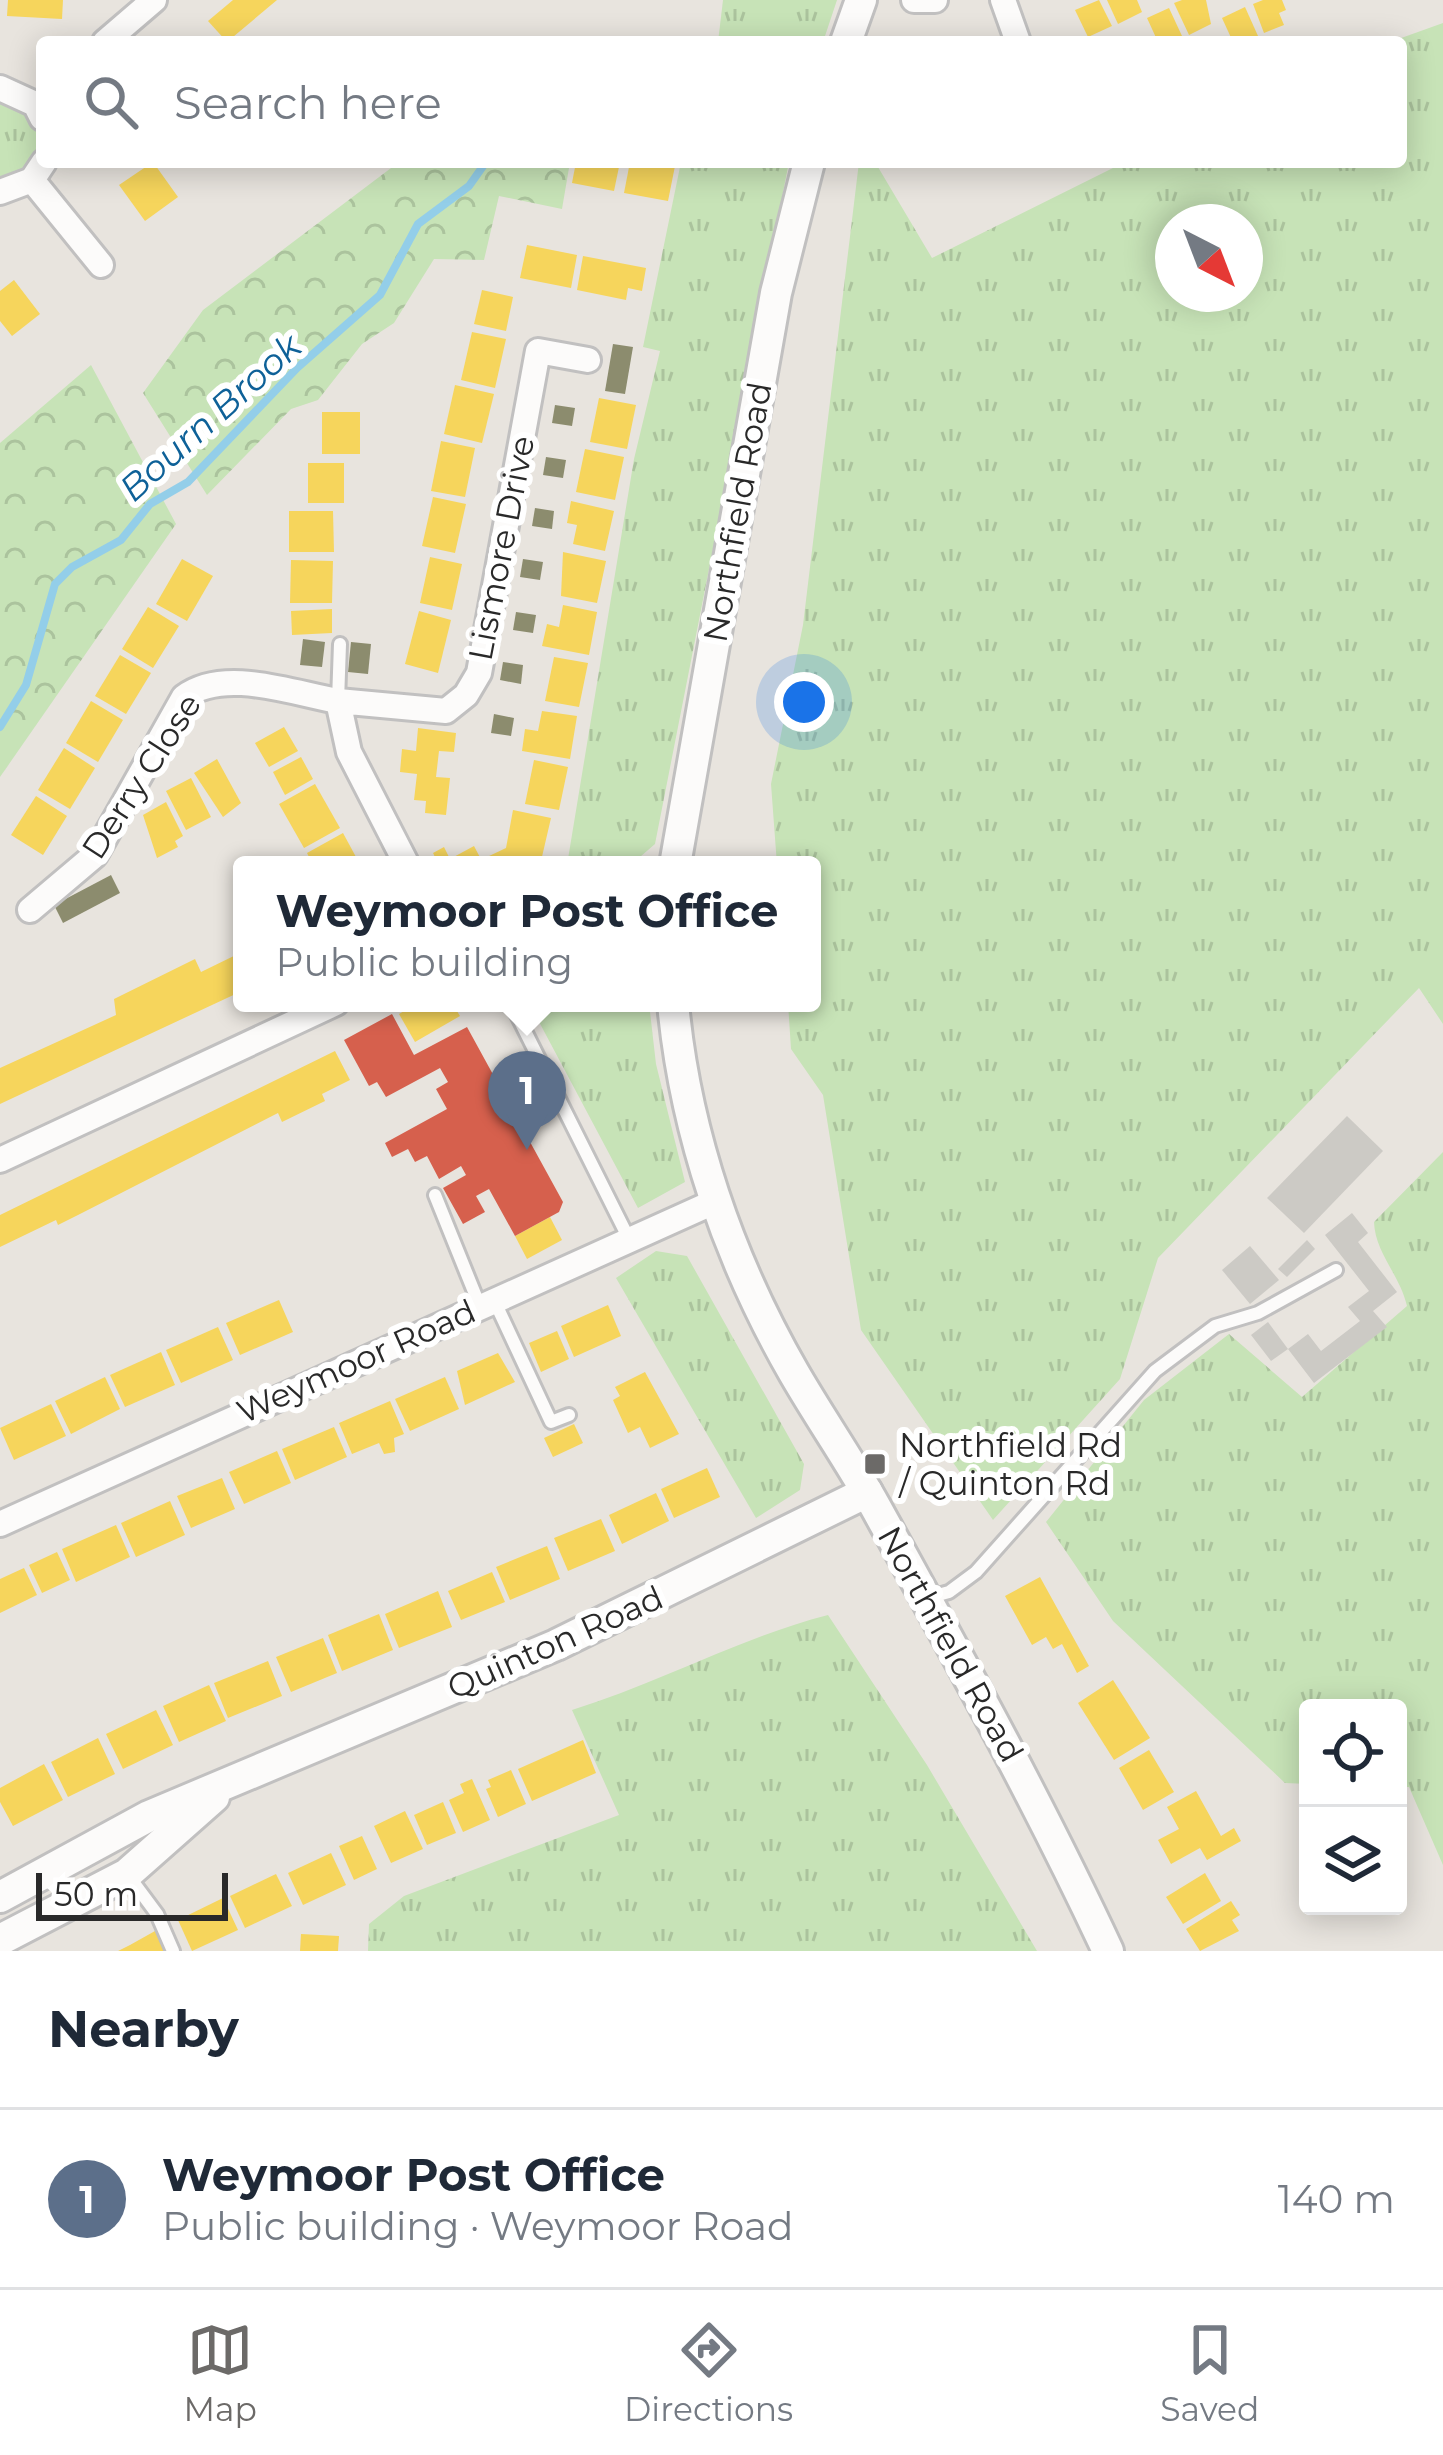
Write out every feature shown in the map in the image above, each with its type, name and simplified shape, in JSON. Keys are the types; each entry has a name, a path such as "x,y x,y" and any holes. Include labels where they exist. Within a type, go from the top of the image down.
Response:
{"street":[{"path":"113,36 154,0"},
{"path":"848,36 861,0"},
{"path":"914,0 935,0"},
{"path":"1003,0 1016,36"},
{"path":"0,88 36,104"},
{"name":"Northfield Road","path":"677,856 776,293 807,168"},
{"path":"0,192 38,171 101,265"},
{"name":"Lismore Drive","path":"338,701 446,711 466,695 479,673 538,351 588,360"},
{"name":"Derry Close","path":"31,910 95,855 184,697 201,684 236,683 338,701"},
{"path":"338,701 349,752 402,856"},
{"path":"0,1160 317,1012"},
{"name":"Northfield Road","path":"674,1012 677,1052 714,1202 791,1368 867,1492 1045,1816 1108,1951"},
{"name":"Weymoor Road","path":"0,1523 714,1202"},
{"name":"Quinton Road","path":"0,1897 149,1816 556,1645 867,1492"},
{"name":"Quinton Road","path":"0,1940 128,1874 237,1777"}],"lane":[{"path":"338,701 340,644"},
{"path":"516,1012 630,1241"},
{"path":"435,1196 551,1422 568,1415"},
{"path":"926,1598 949,1592 976,1572 1155,1371 1198,1336 1258,1312 1336,1270"},
{"path":"128,1874 157,1914 173,1951"}],"green space":[{"path":"723,0 837,0 825,36 719,36"},
{"path":"1443,23 1443,1024 1419,988 1158,1258 1120,1379 993,1520 861,1330 823,1095 791,1049 789,1012 821,1012 821,856 776,856 771,784 803,625 858,168 879,168 932,258 1113,168 1407,168 1407,36"},
{"path":"0,90 36,117 36,166 0,190"},
{"path":"391,168 569,168 562,209 499,196 484,260 434,259 394,323 362,344 318,400 291,409 207,495 143,393 203,310"},
{"path":"680,168 788,168 655,844 641,856 568,856 634,459 660,351 643,347"},
{"path":"91,365 176,524 0,777 0,443"},
{"path":"534,1012 650,1012 656,1064 685,1182 638,1208"},
{"path":"1443,1152 1443,1865 1407,1787 1407,1699 1299,1699 1299,1784 1285,1783 1113,1621 1046,1522 1144,1400 1229,1334 1302,1397 1407,1306 1374,1222"},
{"path":"656,1251 687,1256 804,1464 800,1490 756,1518 616,1278"},
{"path":"828,1615 927,1765 1037,1951 368,1951 369,1924 404,1896 619,1815 572,1710"}],"building: Homes":[{"path":"8,0 63,0 62,19 7,16"},
{"path":"233,0 277,0 234,36 222,36 208,21"},
{"path":"1099,0 1112,26 1088,36 1075,10"},
{"path":"1107,0 1137,0 1142,12 1118,24"},
{"path":"1206,0 1211,24 1189,35 1174,3"},
{"path":"1282,0 1286,10 1279,13 1284,25 1264,33 1253,4"},
{"path":"1245,7 1258,36 1230,36 1222,18"},
{"path":"1169,8 1182,36 1155,36 1147,18"},
{"path":"144,168 157,168 178,197 145,221 119,185"},
{"path":"575,168 619,168 614,191 572,183"},
{"path":"629,168 675,168 668,201 624,193"},
{"path":"527,245 577,255 571,288 520,278"},
{"path":"583,256 646,268 642,291 628,288 626,300 577,290"},
{"path":"14,280 40,314 12,336 0,321 0,291"},
{"path":"482,290 513,297 506,331 474,324"},
{"path":"472,332 506,339 495,388 461,380"},
{"path":"455,385 494,394 482,443 444,434"},
{"path":"599,398 636,405 627,449 590,442"},
{"path":"322,412 360,412 360,454 322,454"},
{"path":"441,441 475,448 465,497 431,491"},
{"path":"585,449 624,457 615,500 576,492"},
{"path":"308,463 344,463 344,503 308,503"},
{"path":"433,497 466,504 455,553 422,546"},
{"path":"571,501 614,511 605,551 573,544 577,525 567,523"},
{"path":"289,511 333,511 334,552 289,552"},
{"path":"563,552 606,561 597,603 561,596"},
{"path":"430,557 462,564 452,610 420,603"},
{"path":"182,559 213,576 187,621 156,604"},
{"path":"291,560 333,561 332,603 290,603"},
{"path":"563,605 597,612 589,655 542,646 547,624 559,627"},
{"path":"148,607 179,626 153,668 122,649"},
{"path":"332,609 332,633 292,635 291,611"},
{"path":"419,611 451,620 438,673 405,664"},
{"path":"120,655 151,673 126,714 95,696"},
{"path":"554,657 588,663 579,707 545,701"},
{"path":"91,701 123,720 98,762 66,743"},
{"path":"542,711 577,716 570,759 522,751 525,729 538,731"},
{"path":"284,727 298,751 269,767 255,743"},
{"path":"418,728 456,733 454,752 439,751 436,777 450,778 446,815 425,813 426,801 414,800 417,774 400,772 402,749 416,751"},
{"path":"64,748 95,768 70,809 38,790"},
{"path":"301,757 313,779 285,795 273,772"},
{"path":"217,759 241,803 223,817 194,773"},
{"path":"534,760 568,767 559,810 525,804"},
{"path":"191,778 211,817 186,830 166,791"},
{"path":"315,784 340,828 304,848 279,804"},
{"path":"36,796 67,816 43,855 11,835"},
{"path":"166,802 183,836 175,841 178,847 157,858 143,815"},
{"path":"513,810 551,818 542,856 489,856 506,848"},
{"path":"343,833 355,856 308,856"},
{"path":"474,846 479,856 456,856"},
{"path":"233,956 233,995 0,1104 0,1068 116,1015 114,999 195,959 201,972"},
{"path":"458,1012 460,1016 415,1042 399,1014"},
{"path":"335,1051 350,1080 322,1094 325,1101 282,1122 278,1113 58,1225 56,1220 0,1247 0,1215"},
{"path":"550,1217 562,1240 527,1259 515,1236"},
{"path":"279,1300 293,1332 240,1355 226,1323"},
{"path":"608,1305 621,1336 574,1357 561,1326"},
{"path":"218,1327 233,1360 181,1383 166,1350"},
{"path":"557,1331 569,1359 541,1372 529,1343"},
{"path":"161,1352 175,1385 125,1407 110,1375"},
{"path":"498,1353 515,1382 465,1405 457,1371"},
{"path":"645,1372 679,1434 650,1448 640,1427 628,1433 613,1400 620,1396 615,1387"},
{"path":"105,1377 120,1409 71,1434 55,1401"},
{"path":"445,1377 459,1409 410,1431 395,1399"},
{"path":"390,1401 404,1434 394,1438 395,1452 384,1454 379,1443 352,1454 339,1423"},
{"path":"51,1404 66,1436 14,1460 0,1428"},
{"path":"574,1424 583,1443 553,1457 544,1438"},
{"path":"334,1427 347,1457 295,1480 282,1449"},
{"path":"277,1451 291,1483 244,1504 229,1472"},
{"path":"707,1468 720,1497 674,1518 661,1489"},
{"path":"222,1478 235,1509 191,1528 177,1496"},
{"path":"656,1493 669,1521 622,1544 609,1515"},
{"path":"170,1501 185,1535 136,1557 121,1523"},
{"path":"601,1519 615,1551 568,1571 554,1538"},
{"path":"116,1525 130,1557 76,1582 62,1549"},
{"path":"547,1546 560,1579 510,1600 496,1567"},
{"path":"57,1552 70,1580 42,1593 29,1565"},
{"path":"24,1568 37,1595 0,1613 0,1579"},
{"path":"492,1572 505,1602 461,1620 448,1591"},
{"path":"1040,1577 1089,1666 1077,1673 1062,1644 1053,1649 1046,1637 1032,1645 1005,1596"},
{"path":"438,1591 452,1627 399,1648 385,1614"},
{"path":"379,1614 393,1650 342,1671 328,1635"},
{"path":"323,1638 337,1673 291,1692 276,1657"},
{"path":"268,1661 282,1696 228,1718 214,1683"},
{"path":"1113,1680 1150,1738 1114,1760 1078,1703"},
{"path":"209,1685 226,1721 179,1742 163,1706"},
{"path":"156,1710 173,1745 123,1769 106,1734"},
{"path":"98,1738 115,1774 68,1797 51,1762"},
{"path":"583,1740 596,1773 532,1801 518,1769"},
{"path":"1149,1750 1174,1792 1143,1810 1119,1768"},
{"path":"44,1764 63,1800 13,1826 0,1802 0,1788"},
{"path":"511,1770 526,1804 498,1817 486,1789 491,1787 488,1780"},
{"path":"472,1779 490,1820 463,1832 449,1800 464,1793 460,1784"},
{"path":"1196,1791 1221,1836 1234,1828 1241,1841 1207,1860 1200,1848 1171,1864 1158,1840 1179,1829 1167,1807"},
{"path":"443,1802 456,1833 427,1845 414,1815"},
{"path":"405,1811 423,1849 391,1863 374,1826"},
{"path":"362,1836 377,1869 354,1880 339,1846"},
{"path":"331,1853 346,1885 303,1905 288,1873"},
{"path":"1205,1873 1221,1901 1183,1924 1166,1897"},
{"path":"276,1874 292,1906 245,1928 230,1896"},
{"path":"223,1898 238,1930 192,1951 178,1920"},
{"path":"1231,1901 1240,1915 1232,1920 1239,1931 1200,1951 1186,1929"},
{"path":"155,1931 166,1951 118,1951 130,1945"},
{"path":"301,1934 339,1936 338,1951 300,1951"}],"building: Shops":[{"path":"392,1014 414,1055 467,1027 563,1202 559,1212 515,1236 489,1189 476,1196 485,1212 463,1224 443,1188 466,1175 461,1166 439,1179 427,1156 415,1162 408,1149 392,1157 385,1143 447,1109 436,1089 448,1082 440,1068 386,1097 377,1082 369,1086 344,1040"}],"building: Industry":[{"path":"613,344 633,347 625,394 605,391"},
{"path":"555,405 575,408 572,426 552,423"},
{"path":"546,457 566,460 563,478 543,475"},
{"path":"535,508 554,511 552,529 532,526"},
{"path":"523,559 543,562 540,580 520,577"},
{"path":"516,612 536,615 533,633 513,630"},
{"path":"303,639 325,642 322,667 300,665"},
{"path":"351,642 371,644 368,674 348,672"},
{"path":"503,662 523,665 521,684 500,680"},
{"path":"494,714 514,718 511,736 491,733"},
{"path":"111,875 120,893 63,923 54,905"}],"building: Other":[{"path":"1347,1116 1383,1151 1304,1233 1267,1198"},
{"path":"1352,1213 1368,1233 1358,1242 1397,1292 1373,1311 1387,1327 1314,1383 1288,1349 1308,1334 1321,1351 1360,1321 1348,1307 1369,1291 1325,1235"},
{"path":"1307,1240 1315,1249 1287,1277 1278,1269"},
{"path":"1250,1246 1279,1280 1250,1304 1222,1270"},
{"path":"1268,1322 1288,1349 1271,1361 1251,1335"}],"waterway":[{"name":"Bourn Brook","path":"0,727 26,685 55,584 72,567 121,540 150,504 188,482 297,368 380,295 418,224 469,186 482,168"}],"place":[{"name":"Weymoor Post Office","path":"527,1150"},
{"name":"Northfield Rd / Quinton Rd","path":"875,1464"}]}
